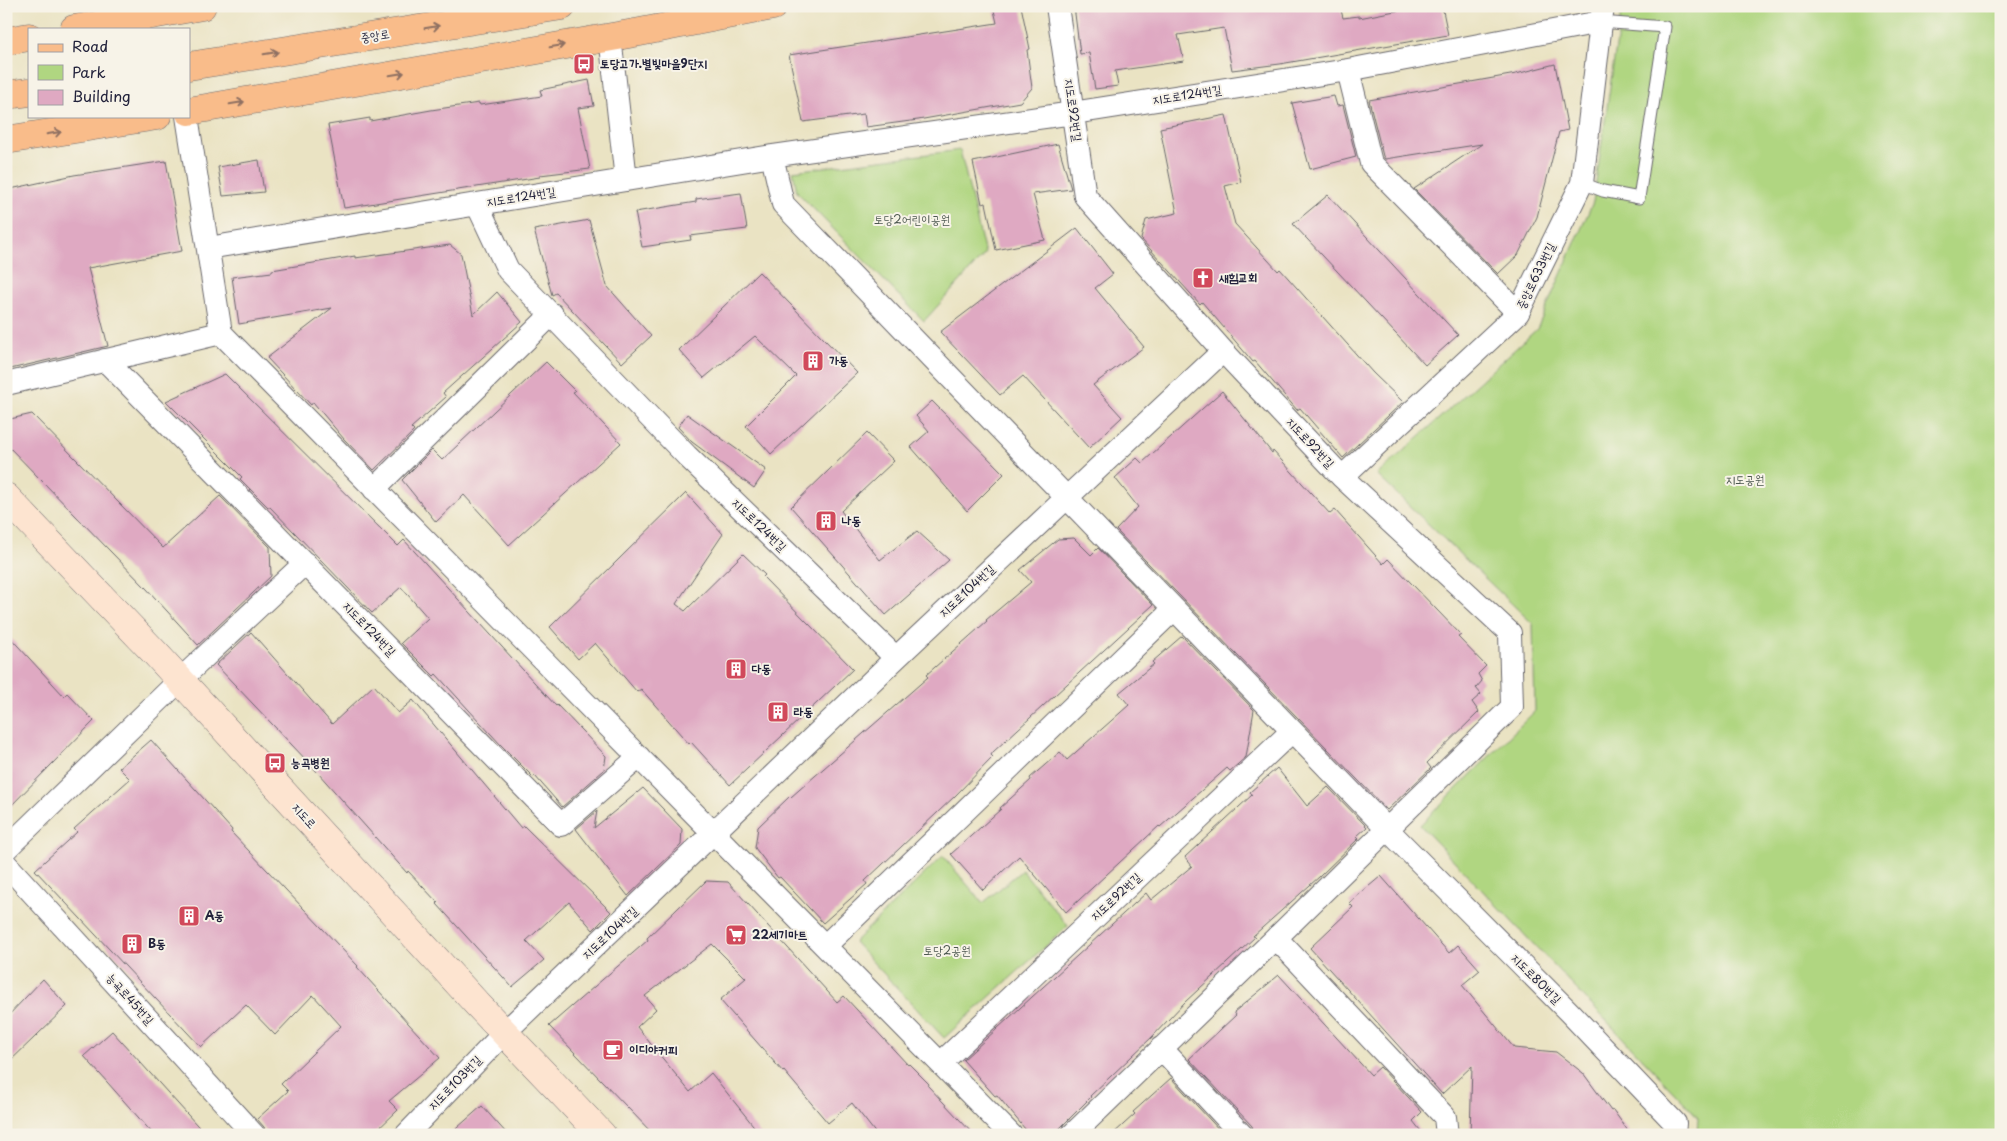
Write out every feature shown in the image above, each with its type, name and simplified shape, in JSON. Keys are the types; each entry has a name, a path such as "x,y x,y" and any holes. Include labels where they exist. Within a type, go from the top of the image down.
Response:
{"main road":[{"path":"80,28 202,6"},
{"name":"중앙로","path":"190,66 562,6"},
{"path":"190,111 640,32 773,6"},
{"path":"6,41 28,37"},
{"path":"6,95 28,92"},
{"path":"6,140 144,118"},
{"name":"지도로","path":"6,497 180,680 602,1135"}],"street":[{"name":"지도로92번길","path":"1057,6 1086,196 1223,351 1342,477 1510,633 1512,707 1072,1135"},
{"name":"지도로124번길","path":"208,248 772,156 1073,113 1348,70 1602,14"},
{"name":"중앙로633번길","path":"1342,477 1518,312 1582,183 1602,14"},
{"path":"610,36 626,180"},
{"path":"1348,70 1371,163 1518,312"},
{"path":"187,118 221,333 1011,1135"},
{"path":"772,156 783,204 1387,829"},
{"name":"지도로124번길","path":"477,204 508,270 687,456 896,658"},
{"path":"374,489 552,314"},
{"path":"6,384 221,333"},
{"name":"지도로104번길","path":"505,1032 896,658 1223,351"},
{"name":"지도로124번길","path":"105,360 561,825 639,757"},
{"path":"6,849 180,680 305,563"},
{"path":"825,946 1174,610"},
{"name":"지도로92번길","path":"941,1063 1292,731"},
{"name":"지도로80번길","path":"1387,829 1569,1012 1675,1123 1674,1135"},
{"name":"능곡로45번길","path":"6,864 254,1135"},
{"path":"1276,938 1445,1117 1447,1135"},
{"name":"지도로103번길","path":"406,1135 505,1032"},
{"path":"1161,1048 1242,1135"}],"lane":[{"path":"1582,183 1603,192 1639,198 1665,27 1602,14"}],"green space":[{"name":"지도공원","path":"1622,6 2001,6 2001,1135 1697,1135 1698,1117 1420,825 1535,711 1533,624 1377,475 1537,329 1593,202"},
{"name":"토당2어린이공원","path":"960,150 985,254 924,321 797,192 793,171"},
{"name":"토당2공원","path":"943,856 983,903 1022,870 1068,926 944,1038 854,942"}],"building":[{"path":"993,6 1021,6 1030,49 1027,50 1032,88 1020,102 866,127 864,114 803,122 789,55 997,23"},
{"path":"1074,6 1340,6 1343,18 1359,16 1359,18 1421,6 1442,6 1448,35 1280,64 1232,70 1224,28 1178,35 1184,61 1115,71 1118,86 1095,89 1089,53 1080,54"},
{"path":"1555,64 1568,130 1559,132 1537,217 1518,255 1498,274 1414,189 1482,144 1385,159 1369,100 1516,74"},
{"path":"589,80 594,106 578,108 590,169 540,175 540,177 344,208 328,125 370,118 370,121 479,103 480,105 542,96 540,90"},
{"path":"1334,96 1337,106 1343,105 1356,157 1310,169 1292,103"},
{"path":"1226,115 1241,182 1225,186 1235,224 1278,271 1280,269 1373,373 1403,402 1343,458 1300,408 1297,410 1202,302 1200,304 1141,239 1146,220 1177,213 1160,128"},
{"path":"1058,144 1071,189 1033,194 1045,240 996,250 986,203 982,204 973,162"},
{"path":"259,160 264,192 223,196 218,167"},
{"path":"166,161 182,251 88,268 108,346 6,370 6,190 74,175"},
{"path":"741,193 747,229 690,236 691,240 642,247 635,212 696,202 696,199"},
{"path":"1328,195 1458,335 1425,365 1293,224"},
{"path":"589,220 607,286 651,336 622,363 556,293 552,295 534,230"},
{"path":"1077,228 1113,274 1095,288 1144,347 1093,385 1122,417 1089,448 1023,376 1000,395 940,332"},
{"path":"450,245 461,254 473,315 497,292 522,322 443,393 446,397 411,428 414,431 374,470 344,439 313,402 311,405 267,358 332,308 239,324 232,277 272,272 272,270 355,256 355,258"},
{"name":"가동","path":"759,272 857,373 771,454 746,426 796,376 755,336 704,378 679,350"},
{"path":"546,362 575,391 573,392 621,443 509,545 464,495 436,522 402,480 432,450 442,460"},
{"path":"225,374 398,546 404,540 556,706 606,756 604,770 562,807 535,776 533,777 501,745 436,674 434,676 401,643 428,618 401,587 372,613 269,506 269,508 240,479 242,477 166,401"},
{"path":"1222,391 1272,453 1273,451 1330,514 1335,510 1383,564 1388,559 1461,635 1458,637 1486,666 1478,674 1482,681 1476,688 1481,694 1472,702 1479,712 1427,763 1431,768 1387,810 1116,530 1138,507 1115,478 1137,458 1142,463"},
{"path":"932,401 1004,474 967,511 911,447 929,431 916,416"},
{"path":"32,414 163,548 220,496 270,547 271,576 198,645 146,588 6,444 6,420"},
{"path":"687,414 766,470 754,488 692,442 678,427"},
{"name":"나동","path":"867,433 894,461 841,511 880,560 917,531 949,560 886,615 791,507"},
{"path":"686,493 723,534 676,604 685,611 743,554 853,669 730,785 691,742 689,744 641,689 637,692 595,643 578,659 550,627"},
{"path":"1074,538 1091,555 1098,548 1153,605 993,752 991,755 993,757 955,796 865,881 867,884 823,923 780,877 778,878 755,848 758,827 790,796 928,677 926,675 1031,582 1020,570 1058,539"},
{"path":"251,632 332,724 374,685 398,713 413,700 521,828 524,826 611,912 593,930 569,902 526,941 544,960 512,987 438,903 408,871 407,873 310,764 216,665"},
{"path":"6,633 64,696 67,693 94,721 6,811"},
{"path":"1182,636 1254,710 1246,757 1230,771 1227,768 1159,826 1066,912 1019,856 983,890 951,854 1001,809 1031,780 1030,778 1060,752 1067,760 1129,705 1119,693 1154,664 1152,662"},
{"path":"151,740 232,830 231,832 358,966 440,1058 389,1101 398,1110 372,1135 267,1135 264,1127 257,1119 288,1091 281,1084 341,1026 313,995 275,1035 246,1005 201,1047 35,870 77,832 74,829 130,779 119,768"},
{"path":"1277,768 1307,806 1328,787 1367,827 1357,836 1359,838 1319,877 1253,936 1255,937 1185,1002 1053,1135 1030,1135 997,1095 995,1096 963,1060 1146,893 1151,900 1192,866 1185,857 1252,795 1250,792"},
{"path":"643,788 682,829 681,845 628,896 576,829 597,811 594,828"},
{"path":"1381,876 1449,953 1458,945 1480,970 1462,985 1514,1048 1556,1052 1583,1073 1631,1135 1470,1135 1472,1066 1442,1094 1310,948 1353,907 1349,903"},
{"path":"706,881 728,882 837,1002 844,996 908,1065 929,1084 928,1086 974,1135 877,1135 852,1103 828,1123 720,1000 746,978 712,944 645,996 656,1009 637,1027 690,1092 711,1073 761,1135 654,1135 549,1026 648,940 647,938"},
{"path":"1279,975 1371,1075 1380,1067 1422,1112 1413,1121 1424,1135 1255,1135 1252,1126 1189,1059 1236,1015 1234,1012"},
{"path":"43,979 67,1006 6,1065 6,1018"},
{"path":"112,1031 206,1135 154,1135 84,1056"},
{"path":"1171,1078 1224,1135 1112,1135 1135,1114 1133,1112"},
{"path":"482,1106 508,1135 449,1135"}],"place":[{"name":"토당고가.별빛마을9단지","path":"584,64"},
{"name":"새힘교회","path":"1203,278"},
{"name":"가동","path":"813,361"},
{"name":"나동","path":"826,521"},
{"name":"다동","path":"736,669"},
{"name":"라동","path":"778,712"},
{"name":"능곡병원","path":"275,763"},
{"name":"A동","path":"189,916"},
{"name":"22세기마트","path":"736,935"},
{"name":"B동","path":"132,944"},
{"name":"이디야커피","path":"613,1050"}]}
